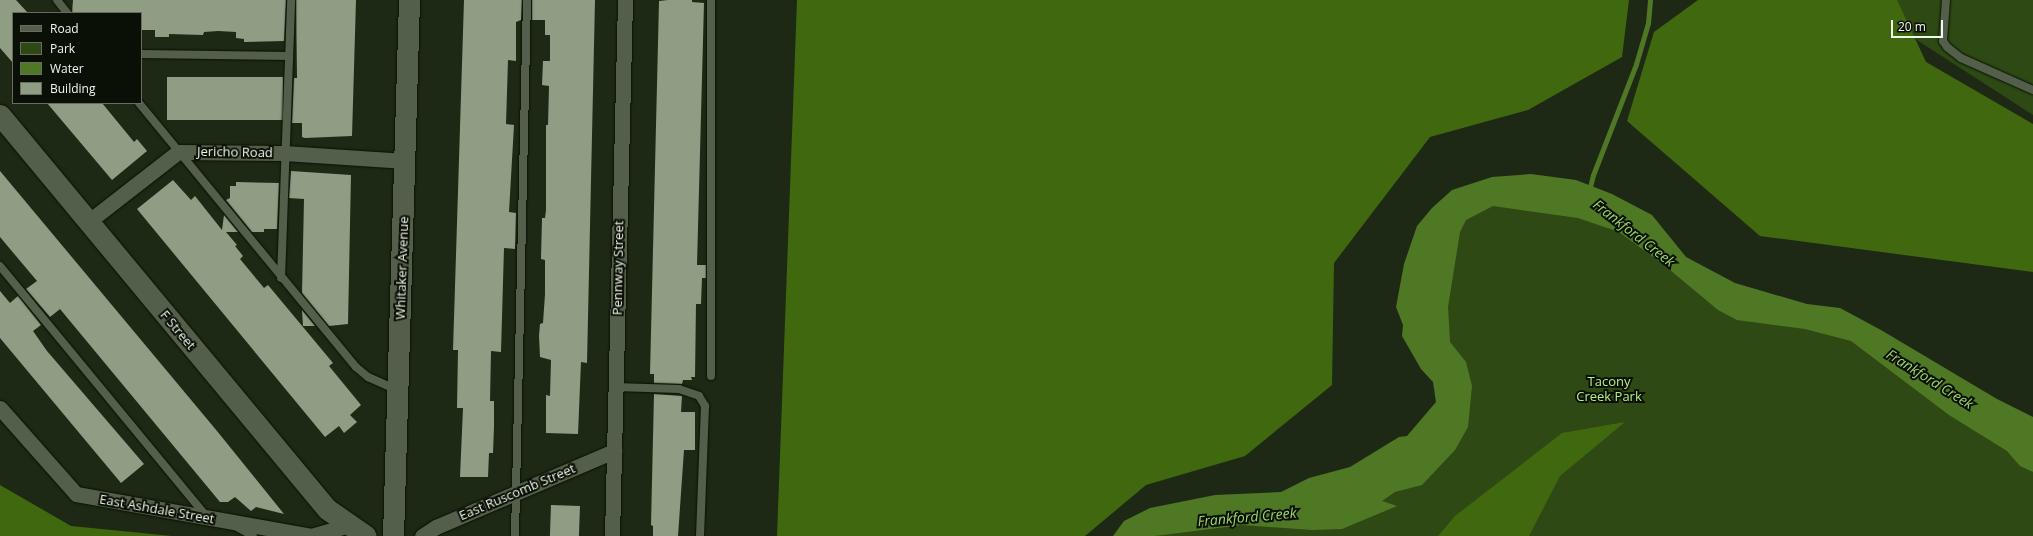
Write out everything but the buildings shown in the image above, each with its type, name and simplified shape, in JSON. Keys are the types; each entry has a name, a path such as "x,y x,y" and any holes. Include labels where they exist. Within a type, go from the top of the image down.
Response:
{"street":[{"name":"Whitaker Avenue","path":"393,536 406,161 409,0"},
{"name":"Pennway Street","path":"612,536 625,0"},
{"name":"F Street","path":"0,115 327,509 358,531"},
{"name":"Jericho Road","path":"88,222 178,152 284,153 406,161"},
{"name":"East Ashdale Street","path":"0,408 76,494 311,536 358,531"},
{"name":"East Ruscomb Street","path":"422,536 436,527 614,451"}],"lane":[{"path":"57,0 66,12"},
{"path":"281,278 284,153 291,0"},
{"path":"515,536 527,0"},
{"path":"711,0 711,376"},
{"path":"1946,0 1943,41 1960,58 2033,90"},
{"path":"142,54 289,56"},
{"path":"140,104 281,278 356,367 368,377 398,391"},
{"path":"0,266 208,518"},
{"path":"615,387 679,389 699,396 705,406 700,536"},
{"path":"228,521 253,536"}],"green space":[{"path":"1855,0 2033,0 2033,115"},
{"name":"Tacony Creek Park","path":"1554,184 1708,282 1836,314 2033,435 2033,536 1128,536 1324,496 1464,400 1416,260 1463,199"}],"shaded area":[{"path":"797,0 1629,0 1622,57 1528,110 1430,137 1334,263 1332,385 1245,456 1146,485 1085,536 777,536"},
{"path":"1698,0 1897,0 1926,62 2033,124 2033,272 1760,236 1627,121 1654,32"},
{"path":"1625,422 1560,476 1529,536 1438,536 1455,516 1562,433"},
{"path":"0,485 71,526 172,536 0,536"}],"water":[{"name":"Frankford Creek","path":"1531,174 1576,180 1612,194 1652,215 1686,257 1735,283 1807,304 1840,308 1881,330 1997,399 2033,417 2033,472 2020,466 2007,451 1949,415 1851,341 1805,329 1737,320 1718,310 1664,265 1619,232 1578,218 1493,206 1466,220 1460,232 1448,307 1450,342 1466,362 1472,386 1468,427 1455,450 1422,485 1395,492 1382,501 1397,506 1342,529 1312,530 1242,525 1155,536 1113,536 1124,521 1150,508 1215,495 1281,492 1309,478 1350,467 1399,437 1407,436 1436,402 1433,382 1421,369 1402,336 1403,325 1396,307 1404,264 1417,226 1432,208 1452,190 1492,177"}],"waterway":[{"path":"1589,191 1593,175 1636,64 1648,23 1650,0"}]}
